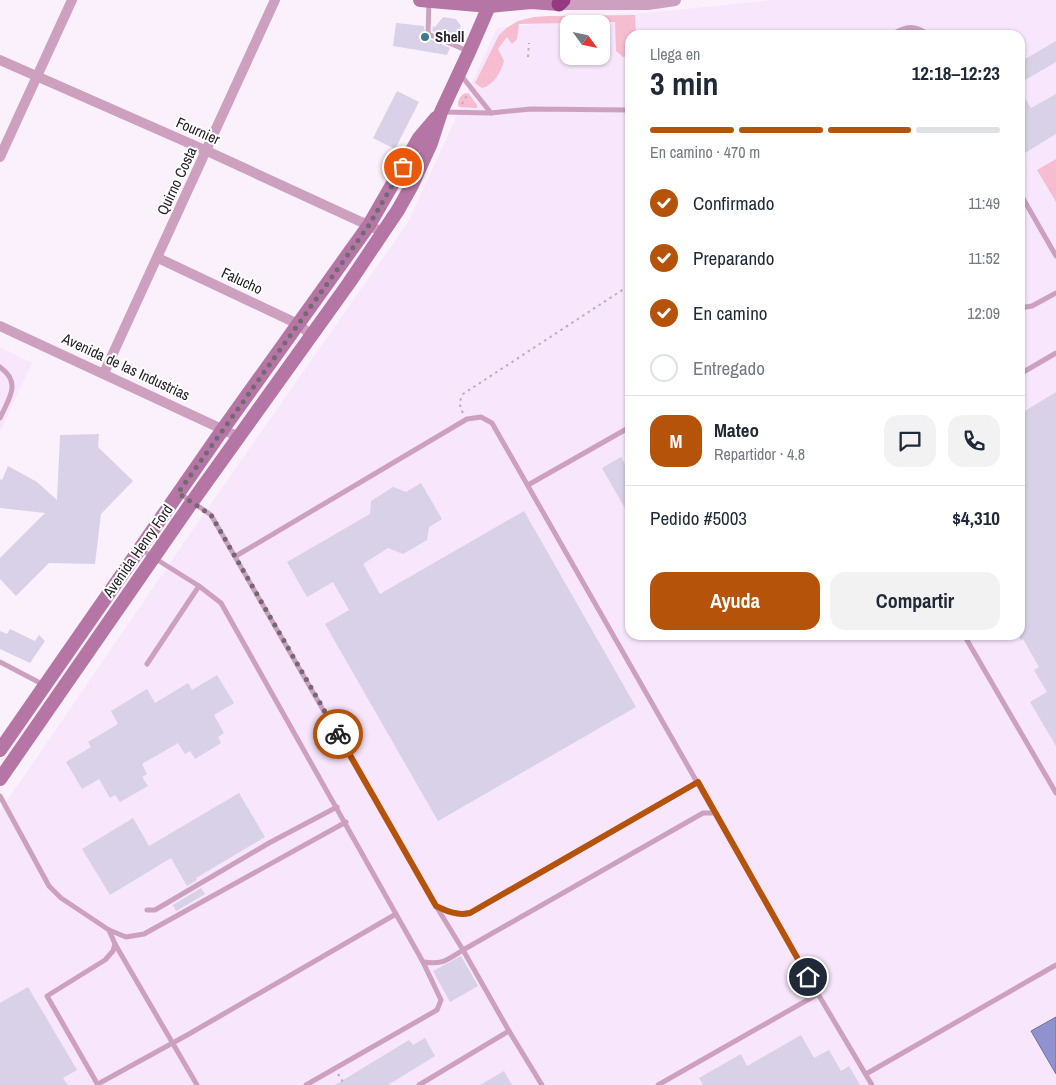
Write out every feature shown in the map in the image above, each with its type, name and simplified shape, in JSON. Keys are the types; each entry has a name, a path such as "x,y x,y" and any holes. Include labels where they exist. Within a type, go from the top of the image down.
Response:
{"main road":[{"path":"424,0 561,2"},
{"name":"Avenida Henry Ford","path":"0,779 192,502 312,336 383,232 412,185 431,143 441,112 470,52 491,2"},
{"name":"Avenida Henry Ford","path":"0,750 178,493 369,225 420,138 441,112"}],"street":[{"path":"0,157 72,0"},
{"name":"Quirno Costa","path":"104,374 275,0"},
{"path":"561,2 642,4 675,0"},
{"name":"Fournier","path":"0,60 207,151 383,232"},
{"name":"Falucho","path":"158,258 298,324 312,336"},
{"name":"Avenida de las Industrias","path":"0,326 239,438"}],"lane":[{"path":"424,0 428,34 470,52"},
{"path":"901,30 914,27 920,30"},
{"path":"459,73 491,113"},
{"path":"441,112 491,113 531,109 625,110"},
{"path":"1025,202 1056,256"},
{"path":"1025,307 1032,306 1056,293"},
{"path":"1025,371 1056,353"},
{"path":"0,366 9,375 13,389 0,418"},
{"path":"236,556 467,419 481,417 492,423 818,994 872,1085"},
{"path":"528,485 625,430"},
{"path":"178,493 211,515 436,906 542,1085"},
{"path":"140,549 215,597 225,609 346,822 423,962 441,1000 437,1010 306,1085"},
{"path":"147,664 198,586"},
{"path":"967,640 1056,794"},
{"path":"0,662 45,685"},
{"path":"436,906 454,914 464,915 470,913 698,782"},
{"path":"0,796 49,886 61,898 109,930 126,937 144,934 346,822"},
{"path":"147,910 155,910 269,843 337,808"},
{"path":"423,962 437,964 447,960 703,813 716,813"},
{"path":"114,944 113,951 106,960 47,996 98,1085 396,914"},
{"path":"109,930 114,944 198,1085"},
{"path":"866,1074 1056,965"},
{"path":"658,1085 818,994"},
{"path":"419,1085 510,1031"}],"path":[{"path":"528,43 528,57"},
{"path":"462,106 467,95"},
{"path":"467,419 460,407 463,394 625,288"},
{"path":"335,1068 345,1085"}],"shaded area":[{"path":"773,0 1056,0 1056,1085 0,1085 0,811 196,525 408,222 497,28 560,22 560,65 610,65 610,17"},
{"path":"610,15 635,15 636,30 625,30 625,57 616,51 615,22 610,22"},
{"path":"560,16 560,23 519,24 517,39 512,44 507,37 498,49 504,61 496,78 482,88 475,83 499,35 518,21 534,17"},
{"path":"465,93 469,94 477,108 459,107 459,99"},
{"path":"1056,159 1056,202 1037,170"},
{"path":"0,347 32,363 0,432"}],"water":[{"path":"1056,1017 1056,1074 1031,1031"}],"building":[{"path":"443,17 456,19 461,26 454,40 432,31 433,26 435,27"},
{"path":"396,23 424,26 425,37 450,48 447,55 393,46"},
{"path":"1056,41 1056,62 1025,80 1025,59"},
{"path":"397,91 419,102 395,149 373,138"},
{"path":"1056,94 1056,134 1025,153 1025,98 1031,108"},
{"path":"1056,392 1056,746 1030,702 1047,692 1034,670 1039,667 1024,640 1025,411"},
{"path":"99,434 98,447 133,481 101,514 95,564 49,563 16,596 0,579 0,558 45,513 0,508 0,479 2,480 8,466 37,482 57,500 60,435"},
{"path":"621,457 625,464 625,508 602,468"},
{"path":"421,483 442,519 429,527 427,540 403,554 388,548 363,564 380,594 524,511 636,707 438,821 325,624 349,610 333,582 307,597 287,562 370,514 371,501 393,487 406,492"},
{"path":"10,629 35,641 39,635 45,641 30,663 0,649 0,631 7,634"},
{"path":"217,675 234,703 214,715 224,733 218,737 221,743 195,759 190,751 185,754 178,743 142,764 147,774 142,777 148,786 120,802 115,795 110,798 99,779 82,789 66,762 91,747 88,742 118,724 111,711 147,689 155,703 188,683 192,690"},
{"path":"239,793 265,837 196,878 197,880 187,886 171,858 110,895 82,849 133,818 149,846"},
{"path":"201,888 205,894 176,911 173,905"},
{"path":"461,956 478,986 450,1002 433,971"},
{"path":"28,987 77,1070 63,1078 68,1085 0,1085 0,1003"},
{"path":"801,1035 814,1058 829,1050 841,1071 849,1066 860,1085 703,1085 699,1078 741,1054 747,1066"},
{"path":"425,1038 435,1056 388,1085 335,1085 409,1040 413,1045"},
{"path":"504,1071 512,1085 480,1085"}],"way so far":[{"path":"338,734 211,515 178,493 369,225 403,167"}],"place":[{"name":"Shell","path":"425,37"}],"route":[{"path":"338,734 436,906 454,914 464,915 470,913 698,782 808,977"}]}
